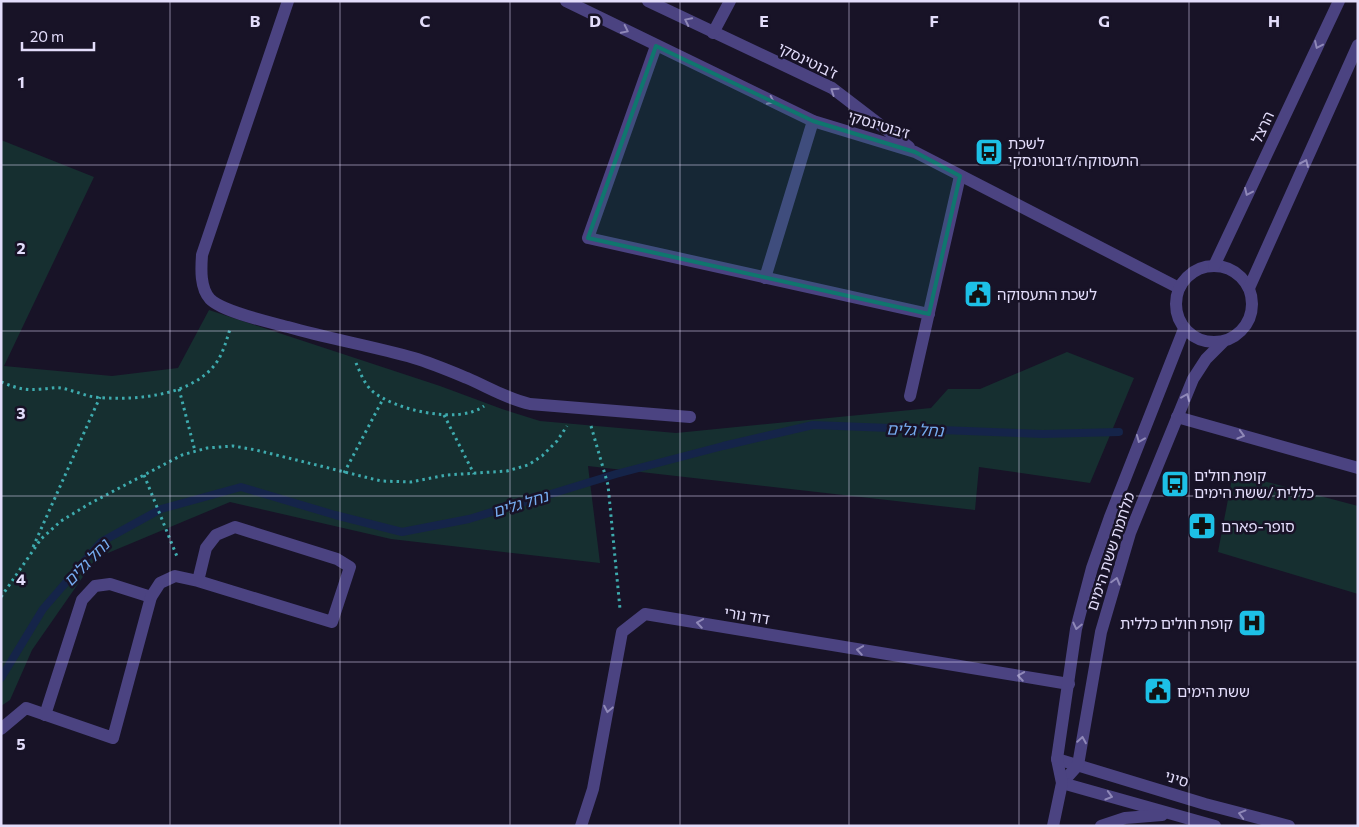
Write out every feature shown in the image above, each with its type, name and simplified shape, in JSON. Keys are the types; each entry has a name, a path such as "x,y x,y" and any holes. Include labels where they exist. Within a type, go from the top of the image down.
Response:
{"street":[{"path":"288,1 202,255 201,272 209,298 220,306 236,312 349,344 414,358 467,378 516,401 530,404 690,417"},
{"name":"ז׳בוטינסקי","path":"566,1 814,121 915,152 1179,288"},
{"name":"ז'בוטינסקי","path":"648,1 832,88 915,152"},
{"path":"713,33 730,1"},
{"name":"הרצל","path":"1214,266 1338,1"},
{"path":"1249,288 1358,45"},
{"path":"656,46 588,238 929,314"},
{"path":"766,278 814,121"},
{"path":"910,396 960,176"},
{"path":"1214,266 1225,267 1243,279 1249,288 1252,310 1249,321 1234,338 1223,342 1212,343 1202,341 1192,336 1184,329 1180,322 1175,305 1179,288 1197,270 1214,266"},
{"name":"מלחמת ששת הימים","path":"1053,826 1062,783 1057,759 1076,629 1095,559 1110,517 1184,329"},
{"name":"מלחמת ששת הימים","path":"1062,783 1078,765 1101,632 1130,533 1193,379 1206,359 1223,342"},
{"path":"1177,417 1358,468"},
{"path":"1,729 26,708 112,738 151,597 160,583 175,576 332,622 350,567 337,559 235,527 216,535 206,548 192,580"},
{"path":"45,714 82,600 95,586 110,584 151,597"},
{"name":"דוד נורי","path":"622,632 645,614 1069,684"},
{"path":"581,826 593,789 622,632"},
{"name":"סיני","path":"1057,759 1205,804 1289,826"},
{"path":"1062,783 1215,826"},
{"path":"1101,826 1125,818 1169,814"}],"path":[{"path":"1,382 20,389 41,390 58,387 100,397 144,396 179,389 199,380 214,366 222,352 236,312"},
{"path":"349,344 361,375 369,389 383,399 400,405 444,415 458,415 472,412 482,407 496,393"},
{"path":"179,389 195,451"},
{"path":"29,556 100,397"},
{"path":"344,472 383,399"},
{"path":"581,408 608,485 622,632"},
{"path":"1,597 41,539 61,521 89,504 182,455 207,448 233,446 382,481 411,482 447,476 507,472 528,465 542,456 557,442 581,408"},
{"path":"444,415 474,474"},
{"path":"144,475 162,518 192,580"}],"highlighted area":[{"path":"656,46 813,121 915,152 960,176 929,314 588,238"}],"green space":[{"path":"1,140 94,177 4,366 112,376 178,368 209,310 540,421 676,433 931,408 948,389 980,389 1067,352 1134,378 1090,483 979,467 975,510 588,466 600,563 391,539 230,502 96,558 32,650 10,700 1,706"},
{"path":"1233,473 1358,506 1358,594 1218,552"}],"waterway":[{"name":"נחל גלים","path":"1,678 43,609 101,542 161,509 241,487 335,515 402,532 469,519 616,474 813,425 1043,434 1119,432"}],"place":[{"name":"לשכת התעסוקה/ז׳בוטינסקי","path":"989,152"},
{"name":"לשכת התעסוקה","path":"978,294"},
{"name":"קופת חולים כללית /ששת הימים","path":"1175,484"},
{"name":"סופר-פארם","path":"1202,526"},
{"name":"קופת חולים כללית","path":"1252,623"},
{"name":"ששת הימים","path":"1158,691"}]}
